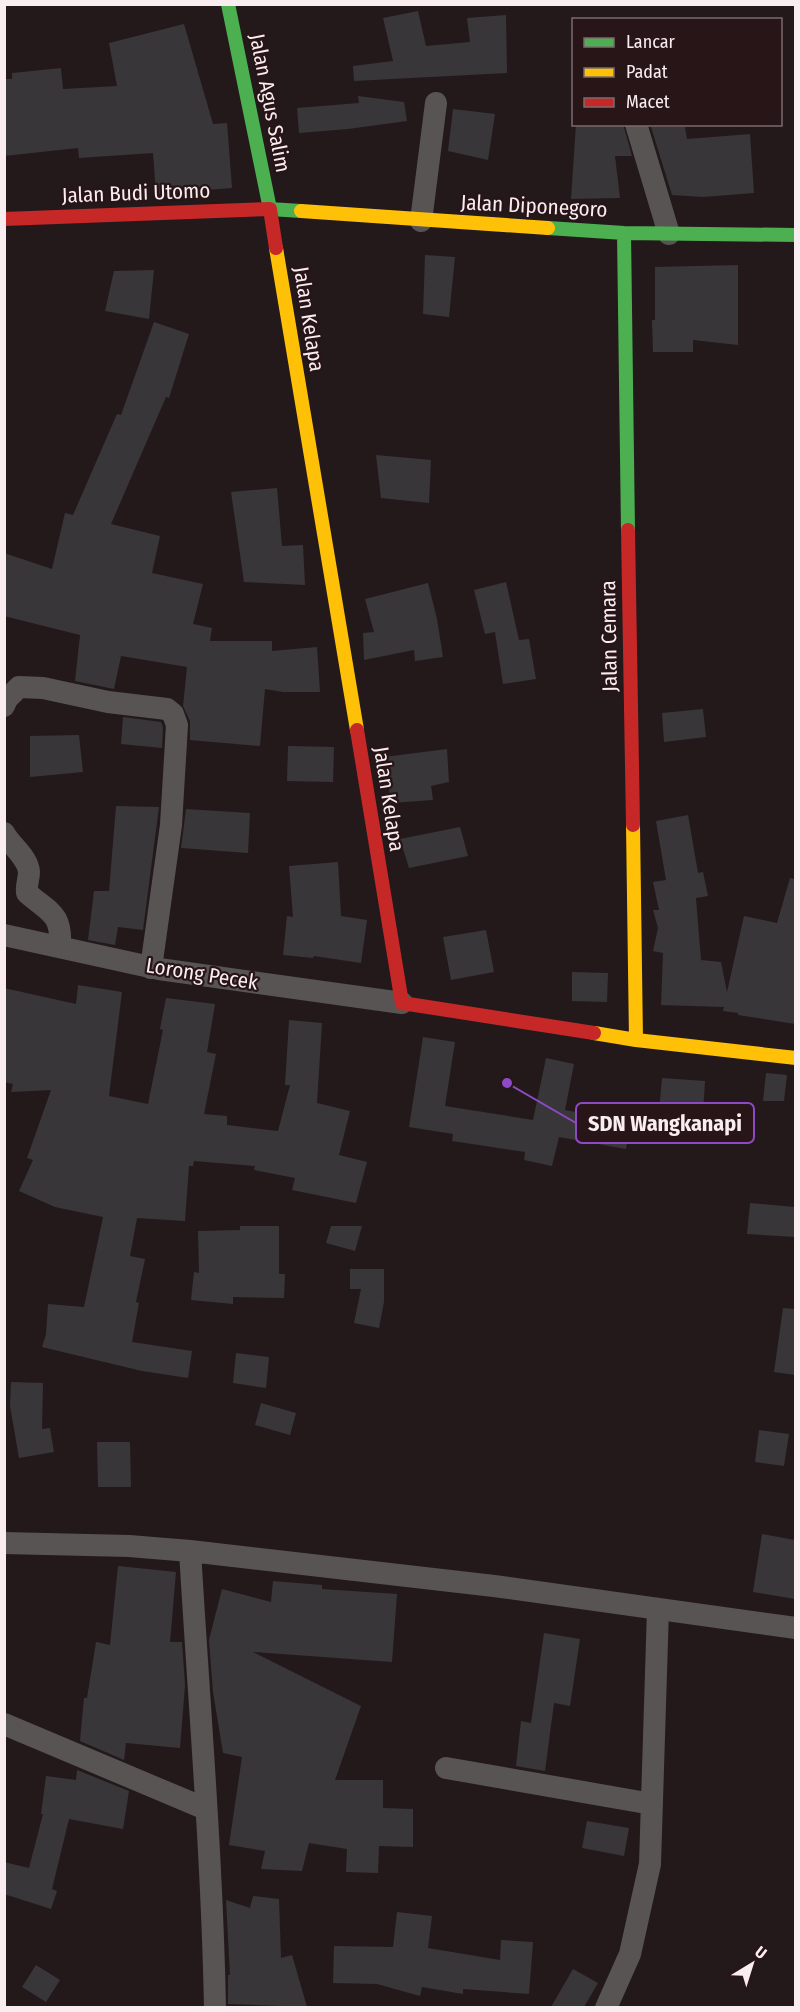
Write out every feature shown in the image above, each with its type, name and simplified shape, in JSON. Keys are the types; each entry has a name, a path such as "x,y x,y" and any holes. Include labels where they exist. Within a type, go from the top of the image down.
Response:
{"street":[{"name":"Jalan Agus Salim","path":"228,4 270,209"},
{"path":"421,221 436,103"},
{"path":"637,126 669,234"},
{"name":"Jalan Budi Utomo","path":"4,219 270,209"},
{"name":"Jalan Diponegoro","path":"270,209 624,233 795,235"},
{"name":"Jalan Kelapa","path":"270,209 402,1003"},
{"name":"Jalan Cemara","path":"624,233 636,1040"},
{"path":"4,706 7,699 20,687 43,688 108,702 167,710 173,714 177,725 171,825 151,968"},
{"path":"4,833 21,854 29,870 27,892 54,913 61,931 60,947"},
{"name":"Lorong Pecek","path":"4,935 151,968 402,1003"},
{"path":"402,1003 636,1040 795,1058"},
{"path":"4,1543 129,1546 190,1551 494,1586 795,1628"},
{"path":"190,1551 210,1853 215,2007"},
{"path":"606,2007 630,1954 650,1864 658,1609"},
{"path":"4,1724 206,1809"},
{"path":"446,1768 652,1804"}],"building":[{"path":"418,11 426,46 470,42 467,18 506,15 507,73 354,81 353,66 393,61 383,18"},
{"path":"184,24 213,124 227,123 232,188 156,194 153,153 79,158 78,148 4,156 4,79 12,79 12,73 61,68 63,89 117,86 109,43"},
{"path":"358,96 404,102 407,121 299,133 297,108 359,103"},
{"path":"453,109 495,114 488,160 448,151"},
{"path":"576,126 624,126 632,156 615,156 620,198 571,199"},
{"path":"651,127 685,127 687,139 750,134 754,193 703,197 672,195"},
{"path":"425,255 455,257 449,317 423,314"},
{"path":"738,265 738,345 693,340 693,352 653,352 655,267"},
{"path":"154,270 149,319 105,311 114,271"},
{"path":"154,322 189,334 169,398 166,397 111,524 160,536 152,573 203,584 193,624 212,628 210,641 272,641 272,651 317,647 320,692 283,692 265,689 260,746 190,740 190,721 183,706 187,667 121,656 114,689 75,681 80,635 4,616 4,553 52,569 65,513 73,515 117,414 121,415"},
{"path":"376,455 431,460 429,503 381,498"},
{"path":"277,488 282,546 303,545 305,585 244,582 231,492"},
{"path":"506,582 519,640 529,639 536,679 503,684 495,632 485,634 474,590"},
{"path":"428,583 443,657 415,661 414,650 364,660 363,633 374,632 365,599"},
{"path":"703,709 706,737 664,742 662,713"},
{"path":"123,717 161,722 163,727 162,748 121,744"},
{"path":"79,735 83,772 30,777 30,736"},
{"path":"288,746 334,747 333,782 287,781"},
{"path":"447,749 449,782 431,786 433,800 391,803 384,757"},
{"path":"116,806 159,807 143,930 118,927 115,945 88,940 94,891 109,891"},
{"path":"186,809 250,813 248,853 181,848"},
{"path":"688,815 698,873 703,872 708,896 696,898 701,960 721,962 727,992 744,916 777,923 790,878 795,879 795,1024 738,1015 738,1013 723,1011 724,1007 661,1005 663,953 653,951 658,928 653,910 659,910 653,882 666,880 656,821"},
{"path":"460,827 468,856 409,868 400,839"},
{"path":"338,862 341,916 367,920 361,963 314,956 313,958 283,955 287,916 293,917 289,866"},
{"path":"486,930 494,972 451,980 443,937"},
{"path":"572,972 608,973 607,1002 572,1001"},
{"path":"78,985 122,992 109,1096 148,1104 163,1030 160,1029 166,998 215,1004 207,1052 216,1054 204,1114 227,1116 227,1125 278,1131 290,1085 285,1085 289,1020 322,1023 317,1103 350,1111 339,1155 367,1162 356,1203 292,1190 295,1178 254,1170 255,1166 194,1161 193,1166 189,1166 185,1221 137,1218 130,1256 145,1259 136,1302 139,1303 132,1342 192,1351 188,1378 142,1371 42,1347 46,1334 48,1304 84,1307 103,1217 55,1207 19,1191 33,1160 27,1158 51,1090 11,1092 13,1084 4,1082 4,988 76,1004"},
{"path":"423,1037 455,1042 445,1106 533,1120 546,1058 574,1064 565,1110 630,1122 626,1149 559,1137 552,1166 524,1160 525,1152 452,1141 453,1134 409,1127"},
{"path":"766,1073 787,1075 784,1101 763,1101"},
{"path":"662,1078 705,1081 703,1114 659,1111"},
{"path":"750,1203 795,1207 795,1237 747,1234"},
{"path":"240,1226 279,1226 279,1274 285,1274 284,1298 233,1297 233,1304 191,1300 194,1272 199,1273 198,1231 240,1230"},
{"path":"331,1226 362,1226 355,1251 326,1243"},
{"path":"350,1269 384,1269 384,1302 379,1328 354,1323 361,1289 350,1289"},
{"path":"783,1308 795,1309 795,1375 774,1372"},
{"path":"236,1353 269,1357 266,1388 233,1383"},
{"path":"11,1382 43,1383 42,1429 50,1428 54,1452 19,1458 10,1406"},
{"path":"261,1403 296,1413 290,1435 255,1425"},
{"path":"759,1430 789,1434 784,1466 755,1462"},
{"path":"97,1442 130,1442 131,1487 98,1487"},
{"path":"762,1534 795,1540 795,1599 753,1592"},
{"path":"118,1566 176,1572 170,1642 182,1642 185,1685 180,1748 126,1743 124,1760 80,1741 84,1698 87,1698 96,1642 110,1645"},
{"path":"273,1581 322,1585 322,1589 397,1594 392,1662 253,1652 361,1706 335,1780 383,1780 383,1808 413,1809 413,1847 379,1846 378,1873 346,1872 347,1849 309,1843 302,1871 261,1869 265,1851 229,1845 242,1757 223,1753 213,1692 209,1640 222,1589 271,1602"},
{"path":"544,1633 580,1639 570,1706 554,1703 545,1771 516,1766 521,1721 531,1723"},
{"path":"77,1770 129,1791 123,1829 69,1819 52,1889 57,1891 51,1909 4,1894 4,1862 29,1868 43,1814 41,1814 46,1776 76,1780"},
{"path":"587,1821 629,1828 624,1856 582,1848"},
{"path":"253,1896 279,1899 281,1958 292,1955 307,2007 228,2004 228,1975 230,1975 226,1900 250,1908"},
{"path":"397,1912 432,1916 428,1948 500,1960 501,1940 533,1942 529,1994 463,1989 463,1994 422,1987 420,1996 377,1984 333,1983 334,1946 393,1947"},
{"path":"36,1965 60,1980 46,2002 22,1987"},
{"path":"573,1969 598,1983 584,2007 551,2007"}],"traffic: fast":[{"path":"228,4 270,209 301,211"},
{"path":"548,228 624,233 796,235"},
{"path":"624,233 628,530"}],"traffic: slow":[{"path":"301,211 548,228"},
{"path":"276,248 357,730"},
{"path":"633,825 636,1040"},
{"path":"594,1033 796,1058"}],"traffic: jam":[{"path":"4,219 270,209 276,248"},
{"path":"628,530 633,825"},
{"path":"357,730 402,1003 594,1033"}],"place":[{"name":"SDN Wangkanapi","path":"507,1083"}]}
